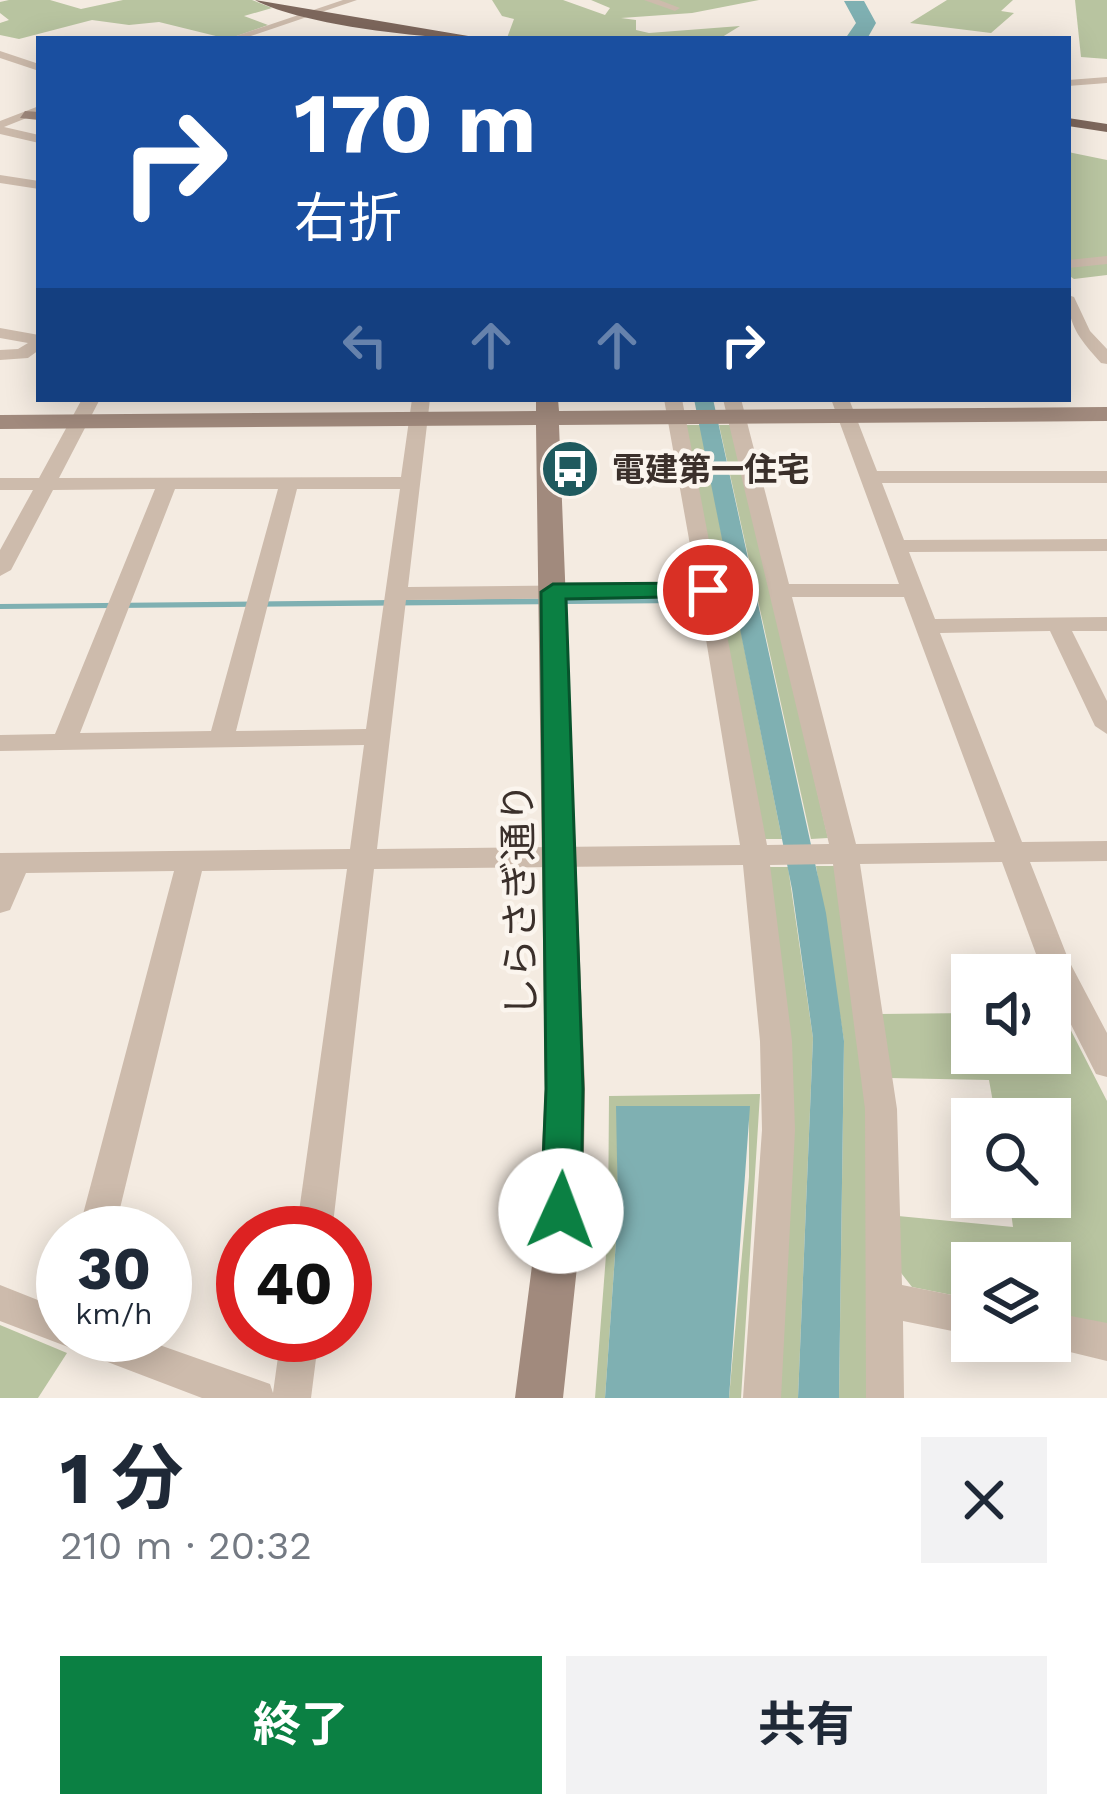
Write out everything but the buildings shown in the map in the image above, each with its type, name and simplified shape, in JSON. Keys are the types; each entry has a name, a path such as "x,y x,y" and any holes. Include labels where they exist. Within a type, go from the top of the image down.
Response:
{"main road":[{"path":"261,0 308,14 459,36"},
{"path":"1071,122 1107,128"}],"street":[{"path":"241,36 352,0"},
{"path":"649,0 675,8"},
{"path":"0,54 36,67"},
{"path":"1071,82 1107,80"},
{"path":"0,128 34,113"},
{"path":"0,128 36,138"},
{"path":"4,182 36,185"},
{"path":"1071,264 1107,260"},
{"path":"1071,307 1083,333 1107,359"},
{"path":"0,332 36,341"},
{"path":"0,355 22,354 36,344"},
{"path":"0,570 89,402"},
{"path":"675,408 755,855 776,1045 774,1249 762,1398"},
{"path":"735,408 845,853 880,1108 886,1398"},
{"path":"0,422 420,409 843,408 1107,414"},
{"path":"843,408 1054,962 1107,1064"},
{"path":"318,1206 420,409"},
{"name":"しらさぎ通り","path":"539,1398 561,1211 561,857 547,409"},
{"path":"868,477 1107,477"},
{"path":"0,484 408,483"},
{"path":"64,742 167,484"},
{"path":"221,740 289,484"},
{"path":"893,546 1107,544"},
{"path":"398,594 708,590"},
{"path":"777,591 909,590"},
{"path":"923,626 1107,624"},
{"path":"1058,625 1107,726"},
{"path":"0,743 380,737"},
{"path":"0,902 8,862 1107,851"},
{"path":"103,1206 190,860"},
{"path":"886,1300 951,1313"},
{"path":"0,1303 36,1318"},
{"path":"1071,1335 1107,1342"},
{"path":"154,1362 256,1398"},
{"path":"292,1398 297,1362"}],"green space":[{"path":"50,0 81,9 123,0 252,0 272,8 244,16 268,25 237,36 216,36 159,22 129,25 92,20 19,39 0,35 0,23 9,20 0,13 0,2"},
{"path":"492,0 563,0 605,15 610,8 591,0 759,0 692,13 621,18 636,20 636,30 649,33 740,26 724,36 508,36 514,19 502,16"},
{"path":"947,0 1013,0 1001,11 1014,13 991,33 910,23"},
{"path":"1075,0 1107,0 1107,59 1081,57"},
{"path":"1071,153 1107,160 1107,275 1074,279"},
{"path":"684,425 700,425 782,839 761,839"},
{"path":"719,425 732,425 828,838 811,839"},
{"path":"816,866 835,866 865,1094 870,1214 868,1398 839,1398 844,1041"},
{"path":"767,867 788,867 813,1038 798,1398 775,1398"},
{"path":"951,1013 951,1074 1071,1074 1071,1031 1107,1101 1107,1325 1071,1318 1071,1242 951,1242 951,1295 912,1287 898,1269 898,1216 1013,1227 1012,1218 1071,1218 1071,1098 992,1098 989,1080 889,1078 881,1014"},
{"path":"760,1094 741,1398 729,1398 749,1177 749,1106 617,1107 618,1212 605,1398 595,1398 608,1229 609,1096"},
{"path":"0,1325 36,1340 36,1362 61,1362 38,1398 0,1398"}],"water":[{"path":"695,402 714,402 826,913 844,1041 839,1398 798,1398 813,1038 792,889"},
{"path":"687,597 688,603 0,609 0,604"},
{"path":"616,1106 750,1106 729,1398 605,1398 618,1212"}],"waterway":[{"path":"854,1 866,23 858,36"}],"place":[{"name":"電建第一住宅","path":"570,469"}],"route":[{"path":"561,1211 565,1089 553,592 708,590"}]}
